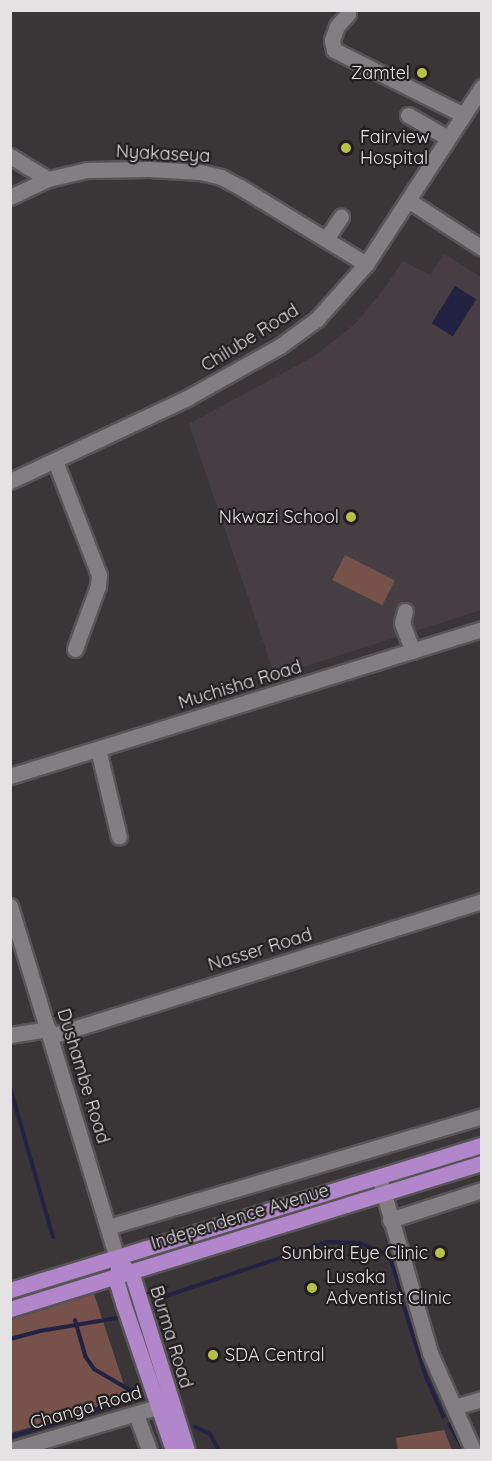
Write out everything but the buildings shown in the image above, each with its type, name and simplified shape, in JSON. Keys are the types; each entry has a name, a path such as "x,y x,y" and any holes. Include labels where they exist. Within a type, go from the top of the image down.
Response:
{"main road":[{"name":"Independence Avenue","path":"10,1290 482,1145"},
{"name":"Independence Avenue","path":"10,1309 482,1163"},
{"name":"Burma Road","path":"117,1258 122,1273 123,1303 165,1405 188,1450"},
{"name":"Burma Road","path":"165,1405 173,1450"}],"street":[{"path":"348,14 337,26 332,40 334,50 464,115"},
{"name":"Chilube Road","path":"10,481 187,398 280,346 317,319 366,264 482,87"},
{"path":"408,115 448,138"},
{"path":"10,156 48,179"},
{"name":"Nyakaseya","path":"10,197 48,179 86,171 149,169 200,172 221,177 240,187 366,264"},
{"path":"408,200 482,248"},
{"path":"326,239 341,217"},
{"path":"55,461 99,576 98,586 75,649"},
{"path":"405,611 402,622 413,651"},
{"name":"Muchisha Road","path":"10,776 482,629"},
{"path":"98,749 119,837"},
{"name":"Nasser Road","path":"10,1035 50,1032 482,901"},
{"name":"Dushambe Road","path":"10,906 117,1258"},
{"path":"108,1227 482,1116"},
{"path":"378,1177 430,1353 473,1450"},
{"path":"390,1220 482,1190"},
{"path":"454,1407 482,1399"},
{"name":"Changa Road","path":"11,1450 51,1445 165,1405"},
{"path":"136,1414 149,1450"}],"shaded area":[{"name":"Nkwazi School","path":"444,254 481,277 481,610 275,676 189,424 316,355 355,324 384,289 403,261 430,275"},
{"path":"455,286 476,299 453,337 432,323"},
{"path":"345,555 395,580 382,605 332,580"},
{"path":"94,1294 128,1397 11,1433 11,1320"},
{"path":"444,1430 452,1450 398,1450 396,1438"}],"waterway":[{"path":"10,1087 53,1237"},
{"path":"157,1299 327,1242 360,1243 390,1256 402,1297"},
{"path":"404,1307 426,1377 443,1416"},
{"path":"10,1339 40,1331 117,1318"},
{"path":"75,1320 85,1356 94,1369 133,1392"},
{"path":"10,1437 123,1402 129,1395"},
{"path":"449,1424 464,1450"},
{"path":"195,1427 210,1434 219,1450"}],"place":[{"name":"Zamtel","path":"422,73"},
{"name":"Fairview Hospital","path":"346,148"},
{"name":"Nkwazi School","path":"351,517"},
{"name":"Sunbird Eye Clinic","path":"440,1253"},
{"name":"Lusaka Adventist Clinic","path":"312,1288"},
{"name":"SDA Central","path":"213,1355"}]}
